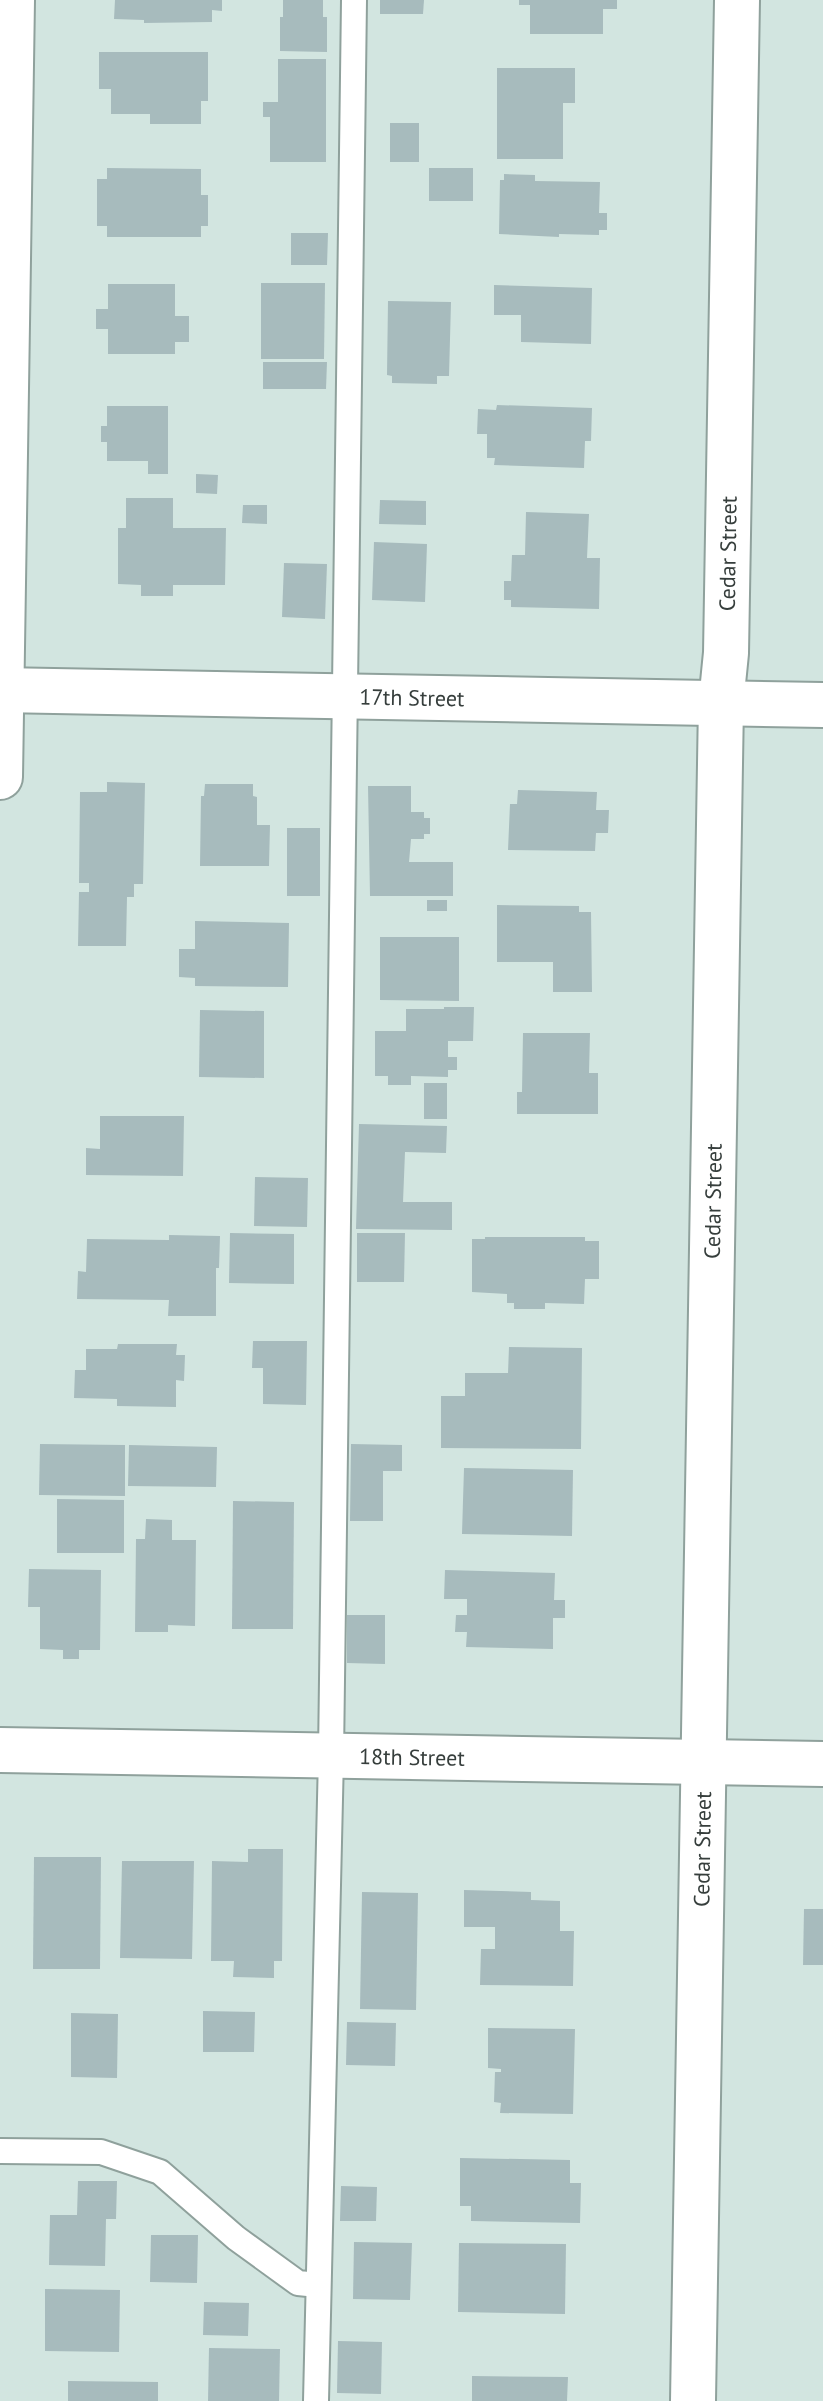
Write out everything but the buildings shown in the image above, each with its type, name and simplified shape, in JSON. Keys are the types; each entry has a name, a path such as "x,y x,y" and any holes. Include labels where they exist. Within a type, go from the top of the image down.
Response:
{"street":[{"path":"0,777 12,0"},
{"name":"Cedar Street","path":"693,2401 721,703 726,653 737,0"},
{"name":"17th Street","path":"1,690 823,705"},
{"name":"18th Street","path":"0,1750 823,1764"}],"lane":[{"path":"316,2401 331,1756 354,0"},
{"path":"0,2151 101,2152 160,2172 236,2238 298,2283 318,2285"}]}
